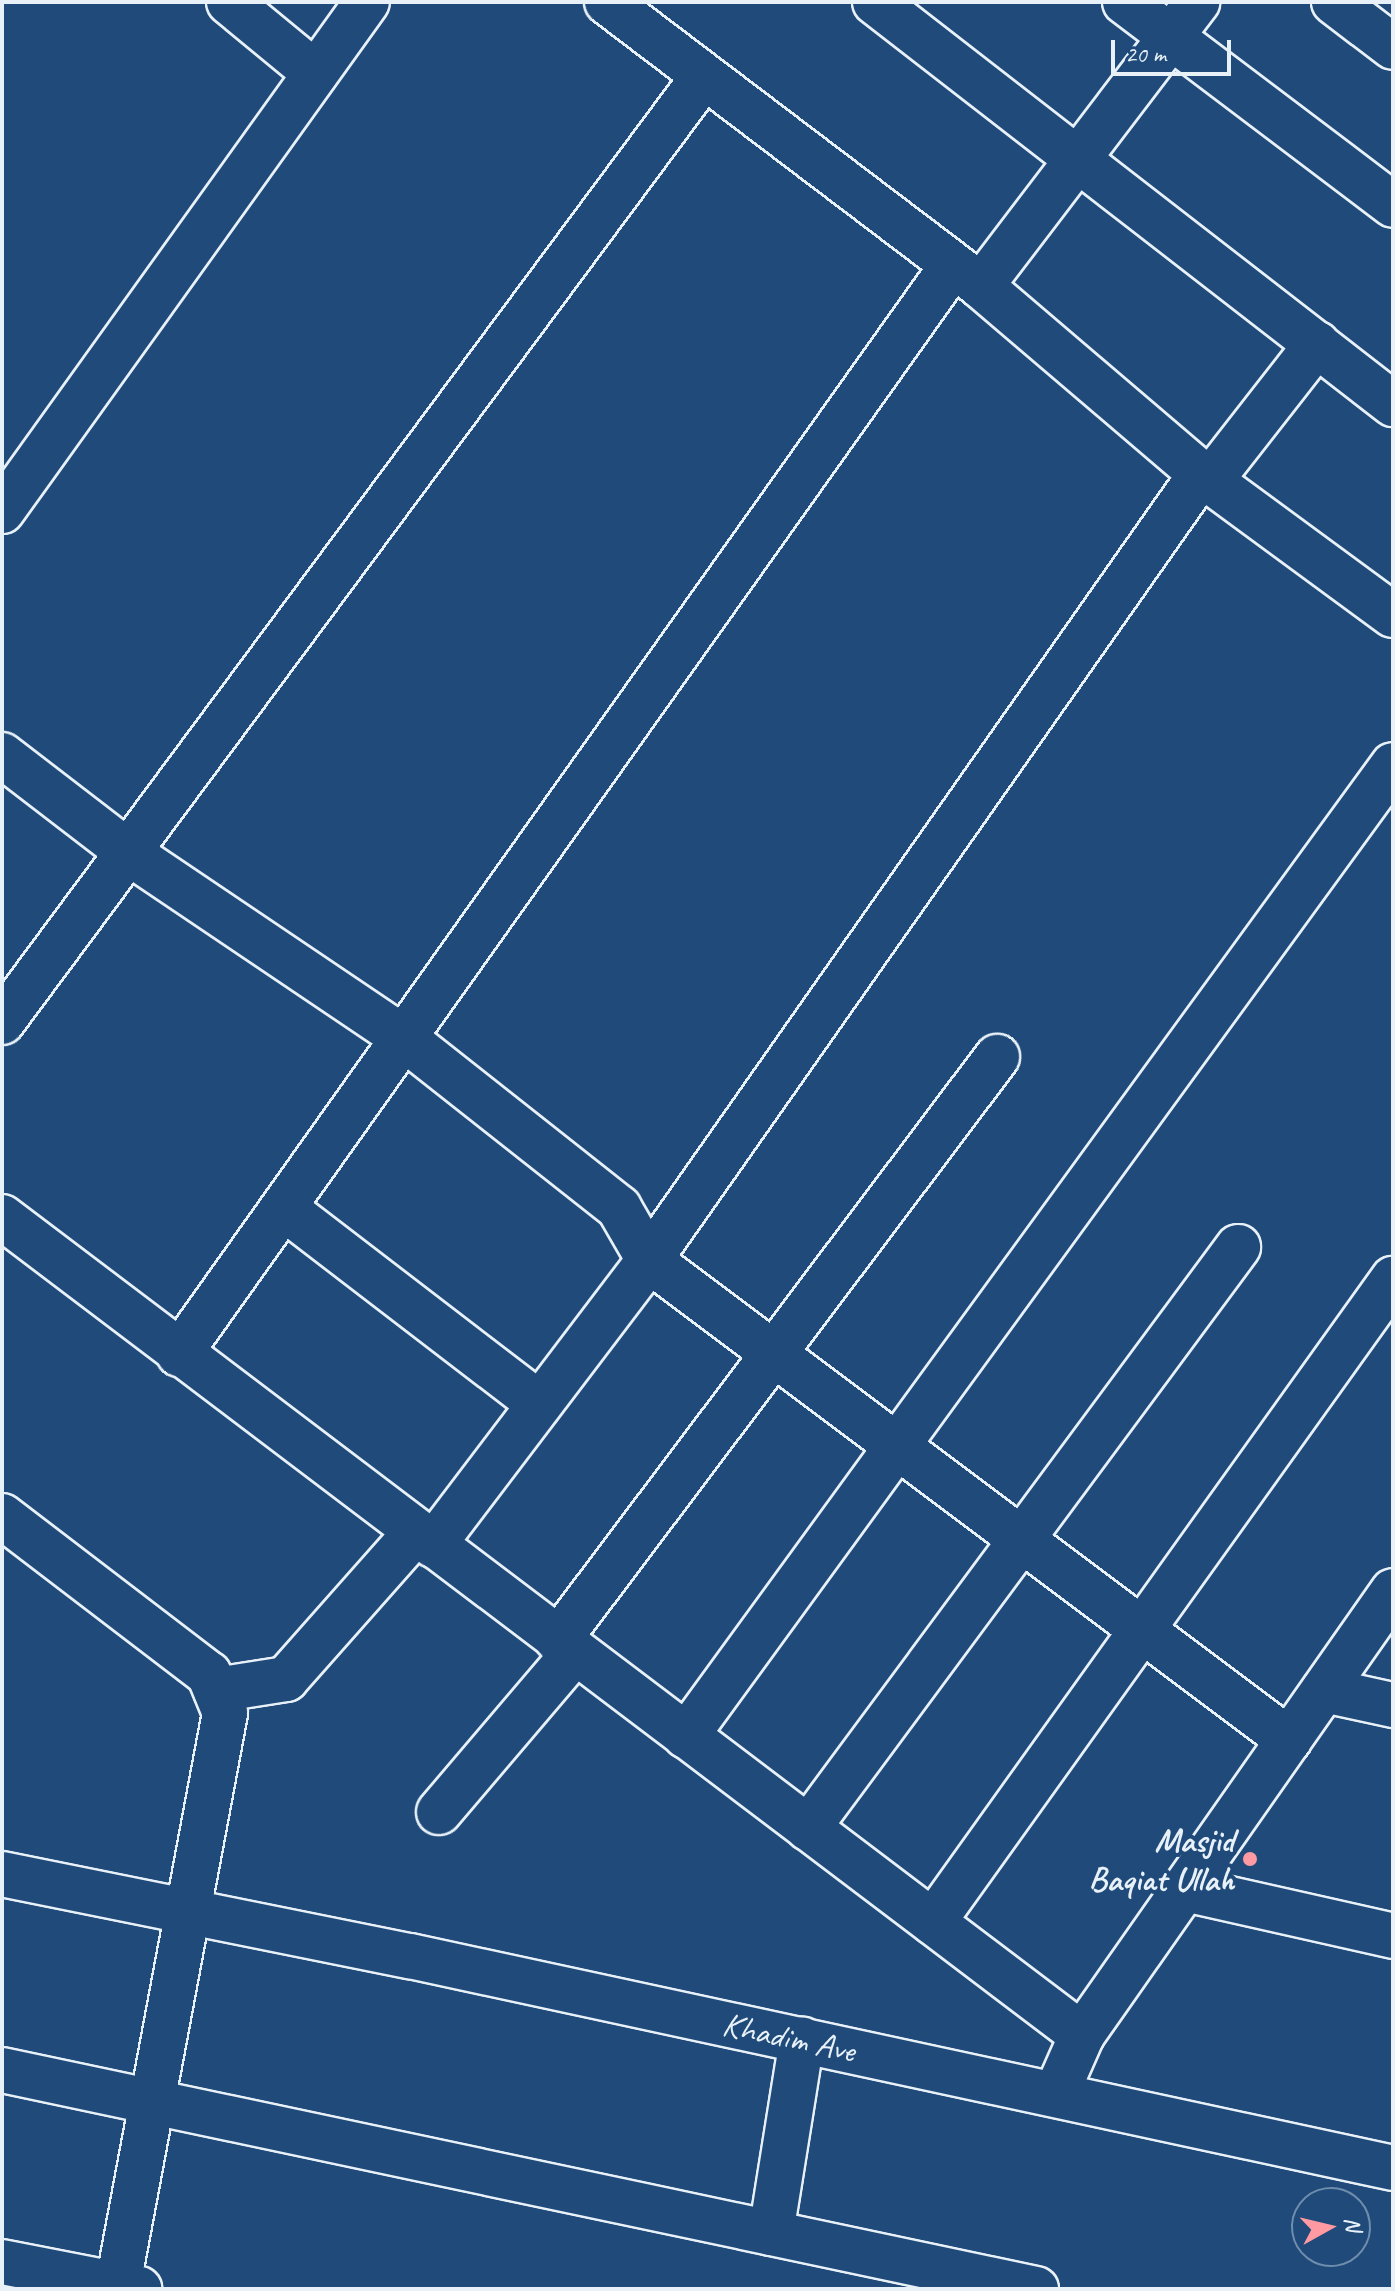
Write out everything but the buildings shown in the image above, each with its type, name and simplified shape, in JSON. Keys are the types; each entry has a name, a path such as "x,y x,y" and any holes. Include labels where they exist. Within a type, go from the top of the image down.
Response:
{"street":[{"path":"229,2 315,73"},
{"path":"2,511 367,2"},
{"path":"607,2 967,276 1206,478 1393,615"},
{"path":"875,2 1393,404"},
{"path":"1125,2 1393,205"},
{"path":"179,1354 404,1038 967,276 1081,160 1197,2"},
{"path":"1334,2 1393,47"},
{"path":"2,1022 704,76"},
{"path":"216,1690 286,1679 425,1539 539,1404 649,1260 1206,478 1317,344"},
{"path":"2,755 128,852 404,1038 619,1208 649,1260 1289,1740"},
{"path":"686,1736 1393,765"},
{"path":"439,1812 567,1646 774,1353 997,1057"},
{"path":"284,1208 539,1404"},
{"path":"2,1217 1082,2035"},
{"path":"808,1828 1238,1247"},
{"path":"933,1922 1393,1279"},
{"path":"2,1516 209,1674 225,1713 184,1911 125,2288 2,2262"},
{"path":"1056,2094 1082,2035 1393,1591"},
{"path":"1324,1690 1393,1705"},
{"name":"Khadim Ave","path":"2,1874 802,2039 1393,2168"},
{"path":"1185,1889 1393,1936"},
{"path":"771,2233 802,2039"},
{"path":"2,2070 1036,2289"}],"place":[{"name":"Masjid Baqiat Ullah","path":"1250,1859"}]}
